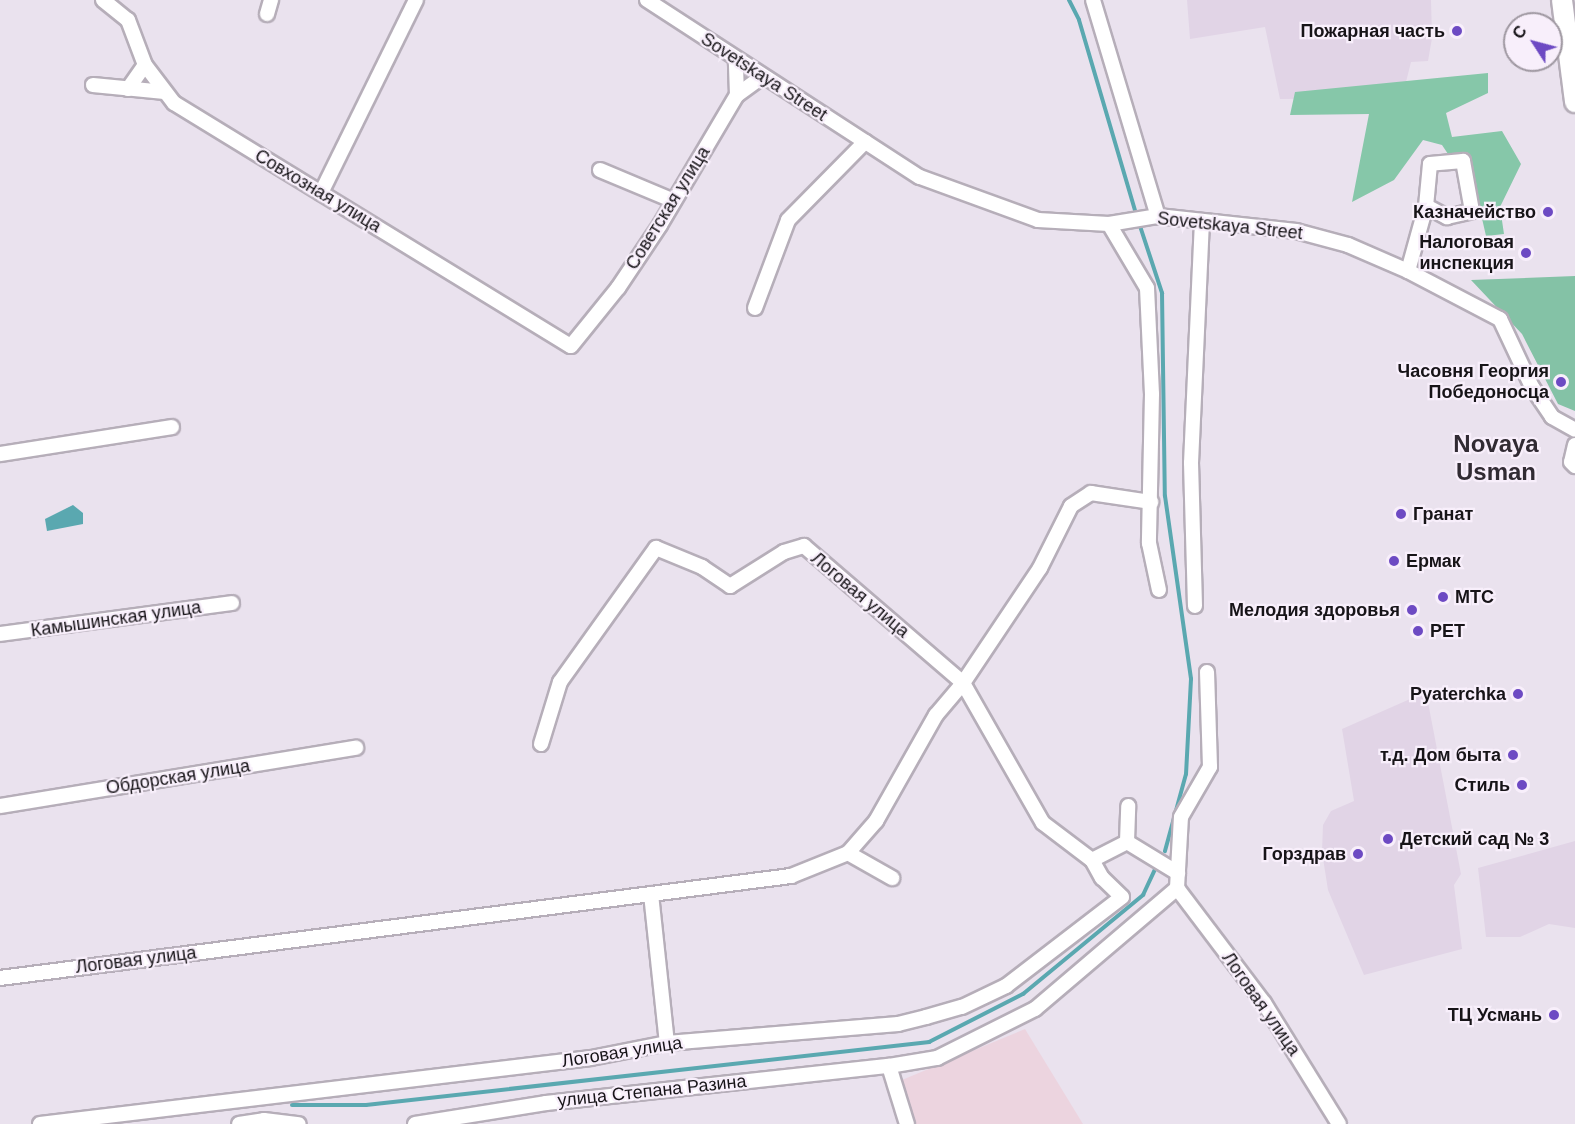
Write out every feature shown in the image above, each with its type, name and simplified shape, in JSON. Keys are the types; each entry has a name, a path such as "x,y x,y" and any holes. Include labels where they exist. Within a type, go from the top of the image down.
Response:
{"main road":[{"path":"1562,0 1575,102"}],"street":[{"name":"Совхозная улица","path":"103,0 128,20 145,65 174,103 571,346"},
{"path":"267,14 272,0"},
{"path":"321,193 416,0"},
{"name":"Sovetskaya Street","path":"647,0 762,77 920,177 1038,220 1109,224 1158,216 1296,231 1348,245 1408,271 1500,319 1532,387 1552,417 1575,430"},
{"path":"1093,0 1158,216"},
{"path":"736,59 737,95"},
{"path":"128,89 145,65"},
{"path":"737,95 762,77"},
{"path":"93,85 165,92"},
{"name":"Советская улица","path":"571,346 618,288 674,201 737,95"},
{"path":"755,308 788,220 865,142"},
{"path":"1408,271 1426,206 1430,164 1463,161 1472,211 1447,217 1426,206"},
{"path":"600,170 674,201"},
{"path":"1195,606 1191,463 1202,221"},
{"path":"1109,224 1148,288 1151,502 1149,543 1159,590"},
{"path":"0,454 172,427"},
{"path":"1573,464 1575,445"},
{"name":"Логовая улица","path":"0,978 791,876 848,853 876,821 936,715 963,683 1040,568 1071,506 1091,493 1151,502"},
{"name":"Логовая улица","path":"40,1124 591,1058 667,1043 898,1024 962,1007 1006,986 1122,897 1102,878 1092,860 1043,823 963,683 804,546 784,552 730,586 702,567 656,548 560,682 541,744"},
{"name":"Камышинская улица","path":"0,634 232,603"},
{"path":"1176,888 1181,818 1210,767 1207,672"},
{"name":"Обдорская улица","path":"0,806 356,748"},
{"path":"1127,842 1128,806"},
{"path":"1127,842 1147,851 1178,873"},
{"path":"1092,860 1127,842"},
{"path":"848,853 892,878"},
{"name":"Логовая улица","path":"1176,888 1264,1003 1339,1124"},
{"name":"улица Степана Разина","path":"415,1124 546,1102 889,1066 937,1058 1035,1008 1176,888"},
{"path":"651,894 667,1043"},
{"path":"889,1066 907,1124"},
{"path":"238,1124 264,1120 299,1124"}],"shaded area":[{"path":"1187,0 1431,0 1432,38 1428,61 1411,62 1402,98 1280,99 1265,27 1190,39"},
{"name":"Детский сад № 3","path":"1426,692 1461,874 1454,885 1462,949 1364,975 1328,890 1322,852 1323,825 1331,811 1354,801 1342,729"},
{"path":"1575,841 1575,928 1549,924 1520,937 1486,937 1478,868"},
{"path":"1025,1029 1083,1124 912,1124 897,1082"}],"green space":[{"path":"1488,73 1488,93 1446,113 1452,137 1502,131 1521,164 1500,207 1504,234 1486,236 1468,157 1450,157 1442,145 1423,140 1394,180 1352,202 1369,114 1290,115 1295,92"},
{"path":"1575,276 1575,411 1558,404 1522,334 1471,280"}],"water":[{"path":"73,505 83,513 83,524 47,531 45,519"}],"waterway":[{"path":"1069,0 1079,20 1135,210"},
{"path":"1140,226 1162,293 1165,496 1191,679 1186,774 1165,851"},
{"path":"292,1105 366,1105 929,1042 1023,994 1143,895 1157,865"}],"place":[{"name":"Пожарная часть","path":"1457,31"},
{"name":"Казначейство","path":"1548,212"},
{"name":"Налоговая инспекция","path":"1526,253"},
{"name":"Часовня Георгия Победоносца","path":"1561,382"},
{"name":"Гранат","path":"1401,514"},
{"name":"Ермак","path":"1394,561"},
{"name":"МТС","path":"1443,597"},
{"name":"Мелодия здоровья","path":"1412,610"},
{"name":"РЕТ","path":"1418,631"},
{"name":"Pyaterchka","path":"1518,694"},
{"name":"т.д. Дом быта","path":"1513,755"},
{"name":"Стиль","path":"1522,785"},
{"name":"Детский сад № 3","path":"1388,839"},
{"name":"Горздрав","path":"1358,854"},
{"name":"ТЦ Усмань","path":"1554,1015"}],"district":[{"name":"Novaya Usman","path":"1496,458"}]}
